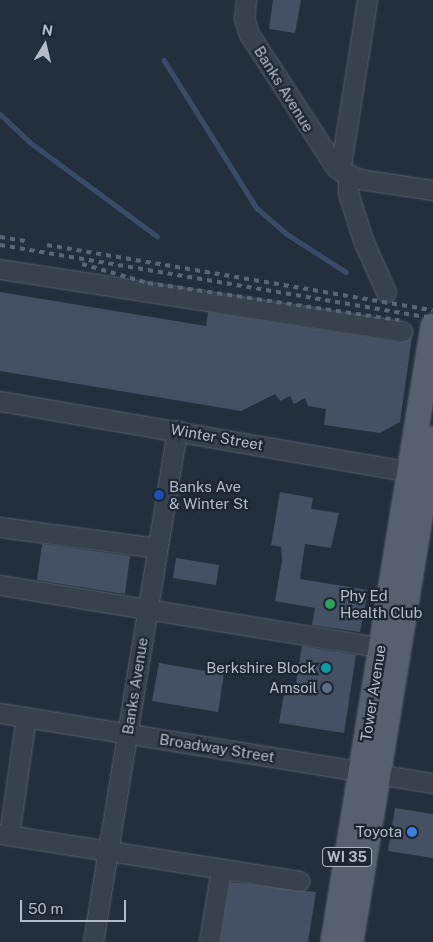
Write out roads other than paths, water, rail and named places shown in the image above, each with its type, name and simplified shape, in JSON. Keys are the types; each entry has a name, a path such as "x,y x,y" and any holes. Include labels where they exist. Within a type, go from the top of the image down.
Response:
{"main road":[{"name":"Tower Avenue","path":"333,942 370,773 423,474 433,326"},
{"name":"Tower Avenue","path":"351,942 370,773 380,647 433,439"}],"street":[{"name":"Banks Avenue","path":"246,0 244,18 249,34 344,174"},
{"path":"366,0 344,174 363,240 386,292"},
{"path":"344,174 433,190"},
{"path":"0,269 402,331"},
{"name":"Winter Street","path":"0,401 177,430 423,474"},
{"name":"Banks Avenue","path":"92,942 177,430"},
{"path":"0,527 157,548"},
{"path":"0,585 380,647"},
{"name":"Broadway Street","path":"0,713 433,783"},
{"path":"26,717 5,835 299,881"},
{"path":"209,942 221,869"}],"waterway":[{"path":"164,60 257,208 287,234 346,272"},
{"path":"0,114 31,143 157,236"}],"railway":[{"path":"0,237 25,241"},
{"path":"0,245 433,318"},
{"path":"47,245 433,310"},
{"path":"82,264 148,283 399,320"}],"place":[{"name":"Banks Ave & Winter St","path":"159,495"},
{"name":"Phy Ed Health Club","path":"330,604"},
{"name":"Berkshire Block","path":"326,668"},
{"name":"Amsoil","path":"327,688"},
{"name":"Toyota","path":"412,832"}]}
